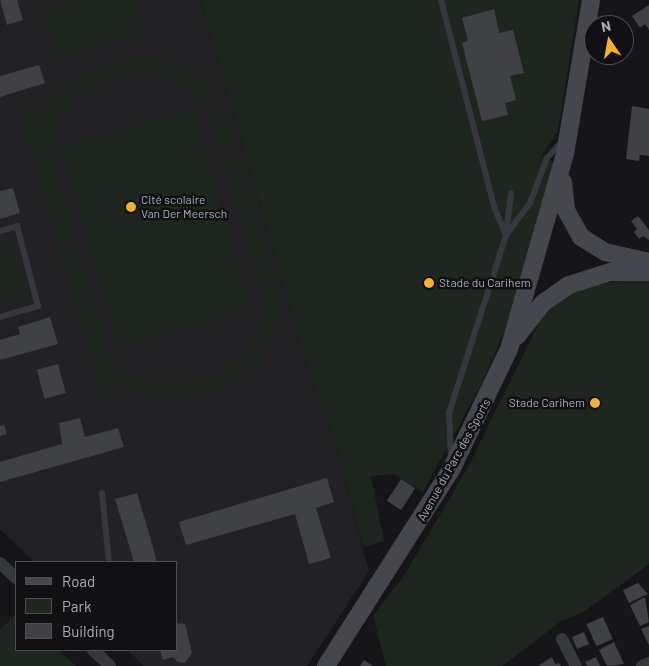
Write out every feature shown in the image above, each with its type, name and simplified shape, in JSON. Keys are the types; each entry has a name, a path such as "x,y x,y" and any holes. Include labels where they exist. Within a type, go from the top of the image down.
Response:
{"street":[{"name":"Avenue du Parc des Sports","path":"326,666 452,468 509,349 565,154 591,0"},
{"path":"565,154 563,196 575,230 592,246 605,252 649,262"},
{"path":"509,349 534,313 569,285 610,272 649,272"},
{"path":"1,566 15,577"},
{"path":"562,639 576,666"},
{"name":"Avenue du Parc des Sports","path":"330,666 343,642"},
{"path":"94,651 110,666"},
{"path":"642,666 649,663"}],"lane":[{"path":"441,0 494,207 506,235"},
{"path":"506,235 530,203 547,158 568,134"},
{"path":"452,468 449,413 506,235 511,193"},
{"path":"0,231 17,226 38,306 0,317"},
{"path":"102,493 109,561"}],"shaded area":[{"name":"Cité scolaire Van Der Meersch","path":"0,0 200,0 300,344 337,451 369,571 307,666 144,666 128,651 178,651 178,561 33,561 0,529"}],"green space":[{"path":"70,0 136,0 145,33 57,58 42,8"},
{"name":"Stade du Carihem","path":"200,0 579,0 558,131 542,155 555,163 538,232 503,334 482,383 423,492 394,474 371,476 384,541 363,547 337,451 300,344"},
{"path":"129,59 158,59 180,66 200,77 220,100 229,120 278,288 277,326 261,359 235,381 196,397 148,397 115,380 117,389 102,393 19,110 33,106 39,124 49,104 70,82 98,67","holes":["150,74 185,86 209,113 264,297 261,328 244,354 219,372 183,383 158,383 140,378 124,368 108,350 51,160 56,123 74,99 113,78"]},
{"path":"193,109 251,310 119,348 61,147"},
{"path":"11,240 27,294 0,302 0,243"},
{"name":"Stade du Carihem","path":"634,279 649,281 649,564 585,611 560,622 502,666 386,666 373,616 405,574 467,469 541,319 559,300 580,287"},
{"path":"15,615 15,651 60,651 76,666 0,666 0,630"}],"building":[{"path":"0,0 17,0 23,20 7,25"},
{"path":"649,5 649,30 645,24 640,28 634,15"},
{"path":"494,9 499,33 513,30 524,73 510,76 516,100 505,103 508,115 482,121 462,43 468,41 462,18"},
{"path":"39,65 45,83 0,97 0,76"},
{"path":"632,106 649,109 649,156 640,155 639,161 626,159"},
{"path":"13,188 20,213 0,219 0,191"},
{"path":"638,216 649,230 649,240 643,236 639,239 634,232 637,229 631,221"},
{"path":"50,317 58,344 0,360 0,340 20,334 18,327"},
{"path":"58,364 66,393 45,399 37,370"},
{"path":"80,418 85,437 118,428 124,447 0,482 0,462 62,444 59,423"},
{"path":"4,425 7,434 0,436 0,426"},
{"path":"327,478 334,502 316,508 331,558 309,564 295,514 186,545 179,522"},
{"path":"401,479 415,488 401,510 387,501"},
{"path":"137,493 157,561 134,561 115,499"},
{"path":"638,583 648,594 629,603 623,590"},
{"path":"645,597 649,622 640,626 630,605"},
{"path":"603,617 613,639 596,646 587,624"},
{"path":"178,623 185,624 192,653 185,663 178,662 173,657 163,660 160,651 178,651"},
{"path":"649,626 649,645 641,629"},
{"path":"584,632 589,644 577,649 572,637"},
{"path":"614,642 624,664 607,666 599,650"},
{"path":"552,657 555,664 559,663 561,666 538,666"},
{"path":"596,657 600,666 587,666 585,662"},
{"path":"364,660 373,666 360,666"}],"place":[{"name":"Cité scolaire Van Der Meersch","path":"131,207"},
{"name":"Stade du Carihem","path":"429,283"},
{"name":"Stade Carihem","path":"595,403"}]}
